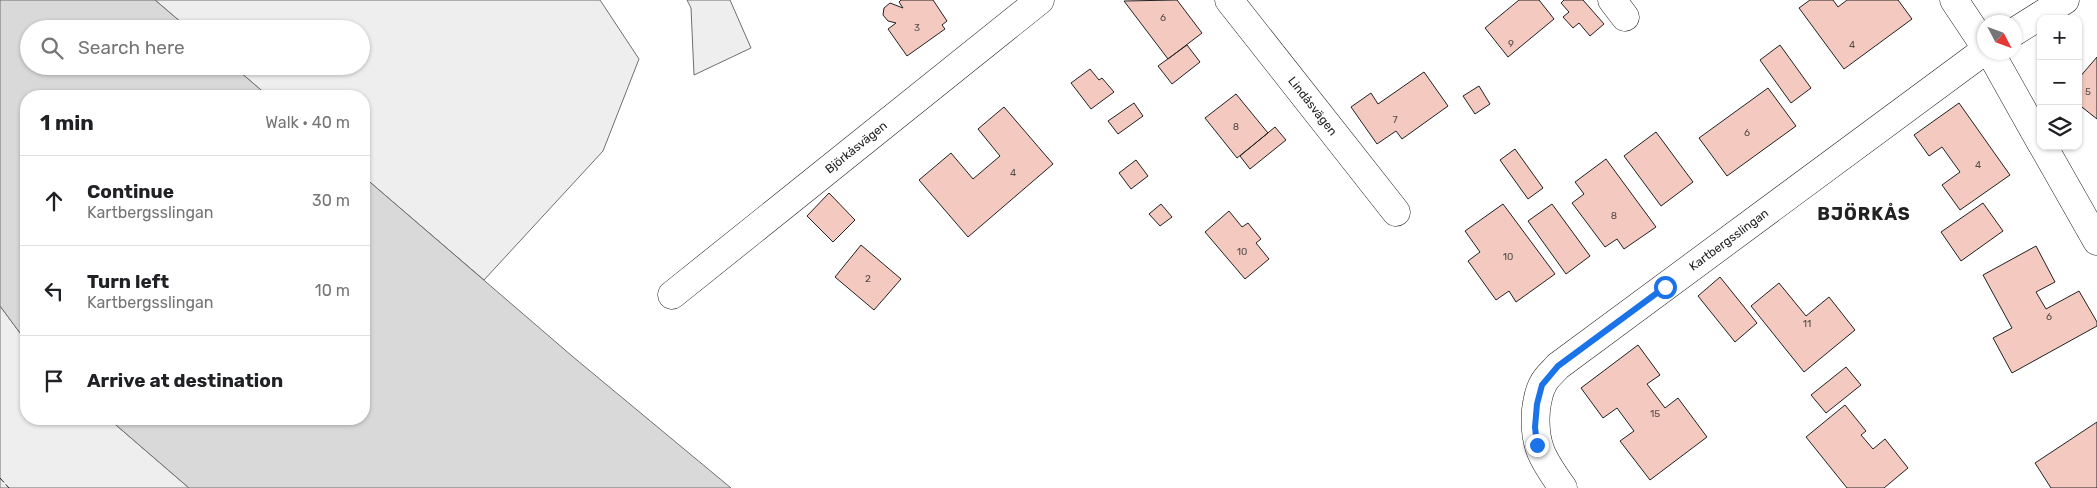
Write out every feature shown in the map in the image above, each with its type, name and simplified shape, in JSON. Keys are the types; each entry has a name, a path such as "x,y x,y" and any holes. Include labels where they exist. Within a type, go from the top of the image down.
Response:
{"street":[{"name":"Björkåsvägen","path":"672,296 1040,0"},
{"name":"Lindåsvägen","path":"1229,0 1396,212"},
{"path":"1954,0 1977,34"},
{"path":"2022,27 2065,0"},
{"name":"Kartbergsslingan","path":"1563,488 1550,470 1537,445 1535,427 1537,404 1542,385 1558,366 1977,56"},
{"path":"1994,60 2037,136"},
{"path":"2045,150 2097,241"}],"shaded area":[{"path":"0,0 155,0 178,20 20,20 20,75 244,75 261,90 20,90 20,333 0,306"},
{"path":"155,0 600,0 639,59 603,151 484,280 370,182 370,90 261,90 244,75 370,75 370,20 178,20"},
{"path":"687,0 730,0 751,48 694,75 691,8"},
{"path":"370,182 572,356 731,488 189,488 116,425 370,425"},
{"path":"0,306 20,333 20,425 116,425 189,488 0,488"}],"building":[{"path":"901,0 933,0 947,21 942,25 945,29 907,56 888,29 896,23 888,21 883,15 884,8 890,3 903,8 899,2"},
{"path":"1177,0 1202,33 1168,59 1124,1"},
{"path":"1519,0 1539,0 1554,19 1508,57 1485,28"},
{"path":"1564,0 1583,0 1604,24 1590,36 1579,23 1573,28 1563,17 1569,12 1561,3"},
{"path":"1810,0 1833,0 1838,7 1847,0 1898,0 1912,19 1844,69 1799,8"},
{"path":"1187,45 1200,62 1172,84 1158,66"},
{"path":"1780,45 1811,88 1791,103 1760,60"},
{"path":"2097,57 2097,119 2082,107 2082,74"},
{"path":"1090,69 1099,80 1102,78 1114,92 1091,109 1071,83"},
{"path":"1424,72 1448,106 1402,139 1396,131 1377,144 1351,107 1371,93 1378,104"},
{"path":"1479,86 1490,104 1475,114 1463,96"},
{"path":"1768,88 1796,126 1727,176 1699,138"},
{"path":"1236,94 1268,133 1237,158 1205,118"},
{"path":"1134,103 1143,116 1118,134 1108,121"},
{"path":"1959,103 2010,175 1960,210 1942,185 1960,172 1942,147 1929,156 1914,135"},
{"path":"1004,107 1053,164 968,237 919,180 951,153 973,179 1000,156 978,129"},
{"path":"1275,127 1286,140 1250,169 1240,156"},
{"path":"1656,132 1693,182 1661,206 1624,156"},
{"path":"1515,149 1543,188 1528,199 1500,160"},
{"path":"1606,159 1656,227 1624,249 1617,239 1605,247 1572,203 1584,194 1575,182"},
{"path":"1136,160 1148,176 1131,189 1119,173"},
{"path":"829,193 855,220 833,242 807,216"},
{"path":"1983,203 2003,231 1961,261 1941,232"},
{"path":"1161,204 1172,217 1160,226 1149,214"},
{"path":"1503,204 1555,274 1516,302 1509,291 1496,300 1468,261 1480,252 1465,231"},
{"path":"1552,204 1590,256 1566,274 1528,221"},
{"path":"1229,211 1242,227 1248,223 1261,239 1256,243 1269,259 1245,279 1205,232"},
{"path":"861,245 901,279 874,310 835,277"},
{"path":"2036,246 2055,282 2036,292 2046,309 2079,291 2097,322 2097,326 2012,373 1993,338 2012,328 1983,275"},
{"path":"1720,277 1757,323 1735,342 1698,296"},
{"path":"1779,283 1806,316 1829,297 1855,330 1804,372 1751,306"},
{"path":"1638,345 1660,375 1647,384 1665,408 1678,398 1707,437 1650,480 1620,441 1634,431 1617,408 1603,418 1581,388"},
{"path":"1846,367 1861,385 1826,413 1811,395"},
{"path":"1845,405 1866,431 1861,435 1873,449 1885,439 1908,468 1884,488 1847,488 1806,437"},
{"path":"2097,422 2097,488 2051,488 2035,463"}],"fence":[{"path":"0,478 9,488"}],"district":[{"name":"BJÖRKÅS","path":"1864,214"}],"route":[{"path":"1537,445 1535,427 1537,404 1542,385 1558,366 1665,287"}]}
